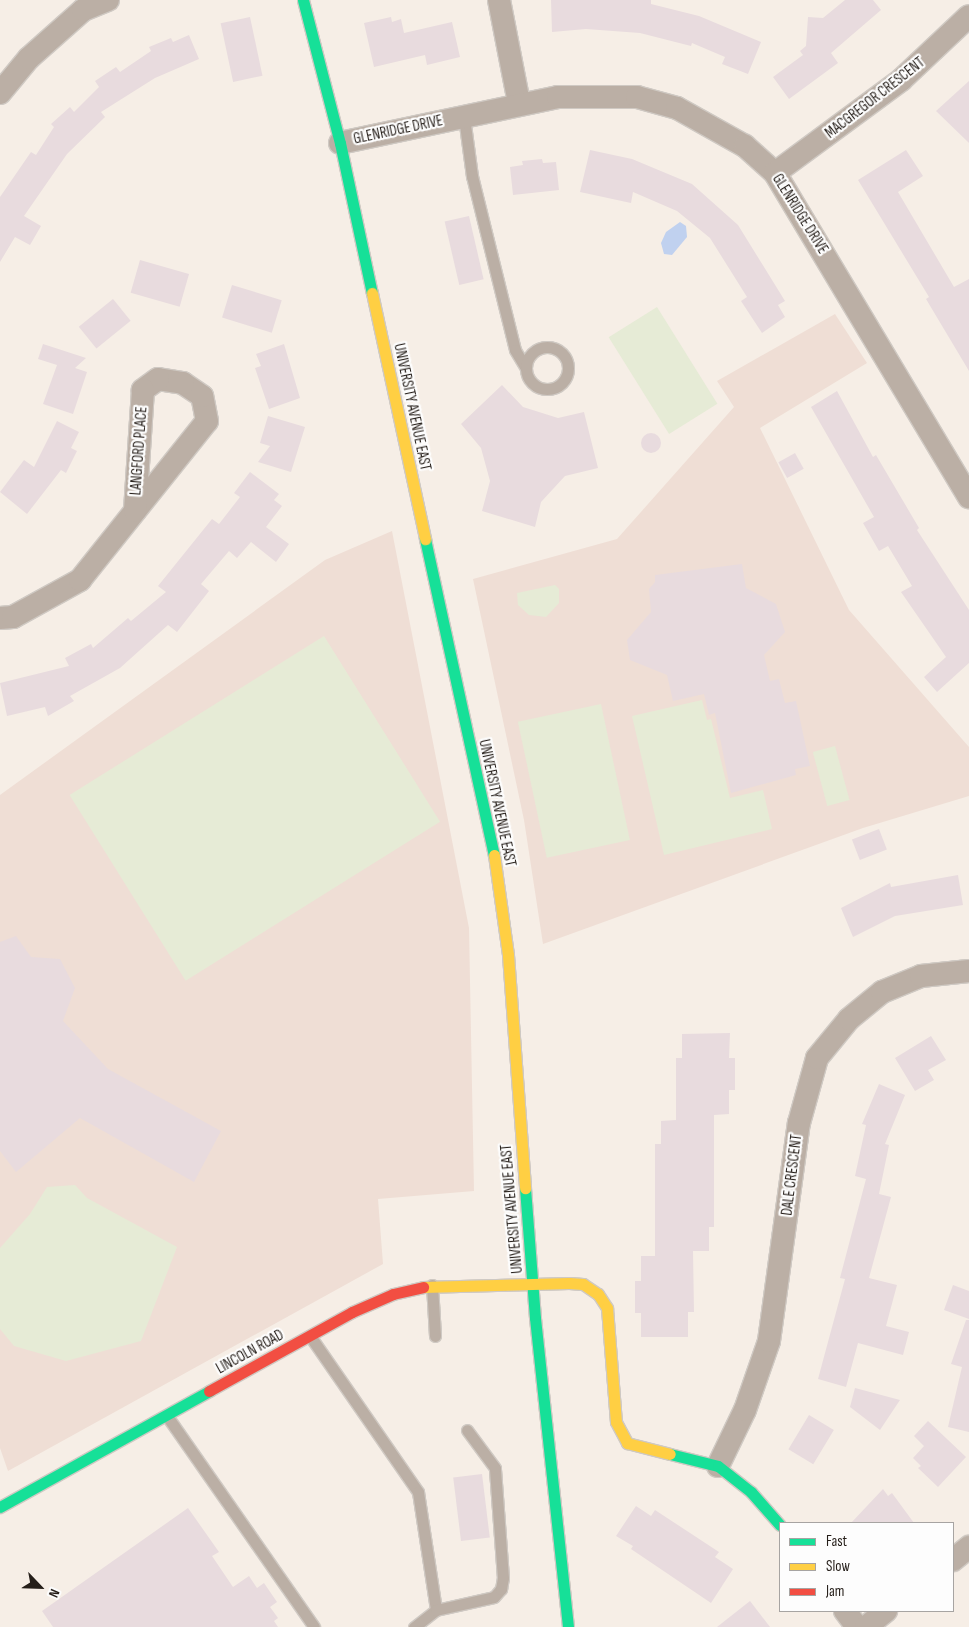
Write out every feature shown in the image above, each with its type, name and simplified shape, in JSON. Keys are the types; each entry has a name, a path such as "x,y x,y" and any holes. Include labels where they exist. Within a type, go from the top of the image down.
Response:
{"main road":[{"name":"UNIVERSITY AVENUE EAST","path":"303,0 340,143 496,866 508,955 533,1284 568,1627"},
{"name":"LINCOLN ROAD","path":"0,1507 310,1336 393,1294 432,1285 533,1284"},
{"path":"533,1284 583,1284 598,1294 607,1308 616,1422 627,1443 718,1466 751,1492 779,1524"}],"street":[{"path":"0,93 29,58 82,10 108,0"},
{"path":"499,0 519,103"},
{"name":"MACGREGOR CRESCENT","path":"775,173 901,80 968,18"},
{"name":"GLENRIDGE DRIVE","path":"340,143 464,117 519,103 558,97 637,97 677,108 746,146 775,173 969,497"},
{"name":"LANGFORD PLACE","path":"0,618 13,617 80,580 207,421 202,396 183,383 158,378 143,390 135,511"},
{"name":"DALE CRESCENT","path":"718,1466 745,1410 769,1341 799,1123 817,1058 849,1019 882,992 921,976 969,971"},
{"path":"954,1559 969,1547"},
{"path":"846,1612 857,1627"},
{"path":"866,1627 885,1612"}],"lane":[{"path":"464,117 472,176 486,234 515,350 526,368"},
{"path":"432,1285 435,1336"},
{"path":"310,1336 418,1492 436,1610"},
{"path":"167,1416 314,1627"},
{"path":"414,1627 436,1610 494,1597 501,1589 503,1578 495,1468 467,1430"}],"shaded area":[{"path":"835,314 867,363 760,428 849,610 969,747 969,796 863,828 543,944 524,820 473,579 617,539 734,407 717,381"},
{"path":"392,531 469,928 474,1191 378,1199 383,1264 8,1471 0,1448 0,795 325,560"}],"green space":[{"path":"657,307 717,404 669,434 609,337"},
{"path":"555,585 559,589 559,603 546,617 529,615 518,605 517,593"},
{"path":"324,636 440,822 186,981 70,795"},
{"path":"702,700 707,720 711,719 730,798 763,790 772,829 664,855 632,716"},
{"path":"601,704 630,840 547,858 518,722"},
{"path":"835,746 849,800 827,806 813,752"},
{"path":"75,1185 87,1198 177,1247 141,1341 66,1361 14,1346 0,1329 0,1248 30,1214 47,1187"}],"water":[{"path":"680,222 686,226 687,237 672,255 664,254 661,243 666,232"}],"building":[{"path":"551,0 651,0 651,4 699,16 761,42 748,74 722,64 725,57 692,43 691,46 640,33 586,29 552,32"},
{"path":"845,0 873,0 881,10 831,53 838,63 789,99 773,77 803,55 800,51 806,46 808,17 823,18"},
{"path":"250,17 262,76 233,82 221,23"},
{"path":"391,17 392,22 401,19 404,33 452,22 460,57 427,65 425,55 374,67 364,23"},
{"path":"189,35 199,59 155,78 101,112 105,117 67,154 24,216 41,226 30,245 15,237 0,262 0,197 31,152 36,155 54,127 51,124 70,107 74,112 99,87 95,81 116,67 120,72 151,51 149,47 171,38 173,42"},
{"path":"969,81 969,143 936,111"},
{"path":"590,150 632,159 692,184 738,225 785,301 778,305 785,317 762,333 741,301 747,297 710,238 677,211 633,192 631,203 580,192"},
{"path":"906,150 923,176 898,192 954,287 969,279 969,371 926,299 929,297 858,180"},
{"path":"542,159 543,163 556,162 559,190 513,195 510,167 523,165 522,161"},
{"path":"469,216 484,279 459,285 445,222"},
{"path":"140,260 189,274 180,307 131,293"},
{"path":"232,285 282,300 272,333 222,318"},
{"path":"113,299 131,321 96,348 79,327"},
{"path":"43,344 86,358 75,368 87,372 73,414 43,404 57,365 38,359"},
{"path":"284,344 300,398 269,409 255,368 261,366 256,354"},
{"path":"502,385 523,407 558,418 584,412 598,468 565,476 541,502 535,527 482,511 490,481 481,448 461,424"},
{"path":"837,391 873,457 876,455 919,528 917,530 969,610 969,663 937,692 924,677 946,657 901,592 912,586 888,546 879,551 863,523 874,517 811,407"},
{"path":"268,416 305,427 291,472 258,462 270,446 260,443"},
{"path":"57,421 79,432 71,448 77,451 66,473 61,470 27,514 0,492 24,460 34,467"},
{"path":"651,433 658,436 661,443 658,450 651,453 644,450 641,443 644,436"},
{"path":"795,453 804,469 787,478 778,462"},
{"path":"250,472 279,494 274,500 282,506 266,527 289,544 276,562 251,542 237,558 229,551 201,584 209,591 177,632 168,625 120,668 70,696 74,701 48,716 45,707 7,716 0,683 69,666 65,658 91,644 93,648 128,618 131,621 166,592 158,586 212,519 219,524 240,497 234,493"},
{"path":"742,564 746,588 776,604 785,632 764,655 770,681 779,679 785,703 796,701 810,766 795,769 796,775 731,793 715,713 709,715 704,694 673,701 667,675 630,660 627,640 651,612 649,589 655,582 655,575"},
{"path":"879,829 887,850 860,860 852,839"},
{"path":"958,875 963,905 895,916 853,937 841,908 890,883 891,887"},
{"path":"16,936 31,957 60,959 75,988 63,1021 108,1069 221,1131 194,1182 80,1118 16,1172 0,1151 0,942"},
{"path":"730,1033 729,1058 735,1058 735,1090 729,1090 729,1114 714,1115 714,1227 709,1227 709,1251 693,1251 694,1312 688,1312 688,1337 641,1337 641,1313 635,1313 635,1281 641,1281 641,1256 655,1256 655,1144 661,1144 661,1121 676,1120 676,1058 682,1058 682,1034"},
{"path":"931,1036 946,1060 928,1070 934,1080 915,1091 895,1058"},
{"path":"879,1084 905,1095 885,1144 889,1145 879,1194 891,1197 869,1278 897,1285 886,1326 909,1332 903,1355 858,1343 846,1387 818,1379 845,1279 840,1278 866,1179 855,1176 866,1125 862,1124"},
{"path":"953,1285 969,1291 969,1319 944,1310"},
{"path":"966,1320 969,1320 969,1432 948,1427 962,1367 951,1364"},
{"path":"855,1388 900,1400 880,1430 850,1407"},
{"path":"809,1415 834,1430 813,1464 788,1449"},
{"path":"928,1421 966,1457 938,1487 918,1468 921,1466 913,1458 924,1446 914,1436"},
{"path":"482,1474 490,1538 461,1541 453,1478"},
{"path":"883,1489 888,1496 892,1493 913,1522 852,1522"},
{"path":"636,1506 651,1516 655,1510 719,1552 715,1557 733,1569 711,1603 631,1549 633,1546 616,1536"},
{"path":"188,1508 219,1552 212,1556 233,1587 249,1576 257,1588 264,1583 277,1602 270,1607 278,1618 274,1621 278,1627 53,1627 42,1611"},
{"path":"750,1601 770,1627 717,1627"}],"traffic: fast":[{"path":"303,0 340,143 372,293"},
{"path":"425,539 494,855"},
{"path":"525,1188 535,1318 568,1627"},
{"path":"0,1507 209,1391"},
{"path":"670,1454 718,1466 751,1492 779,1524"}],"traffic: slow":[{"path":"372,293 425,539"},
{"path":"494,855 508,955 525,1188"},
{"path":"423,1287 569,1283 583,1284 598,1294 607,1308 616,1422 627,1443 670,1454"}],"traffic: jam":[{"path":"209,1391 352,1312 393,1294 423,1287"}]}
